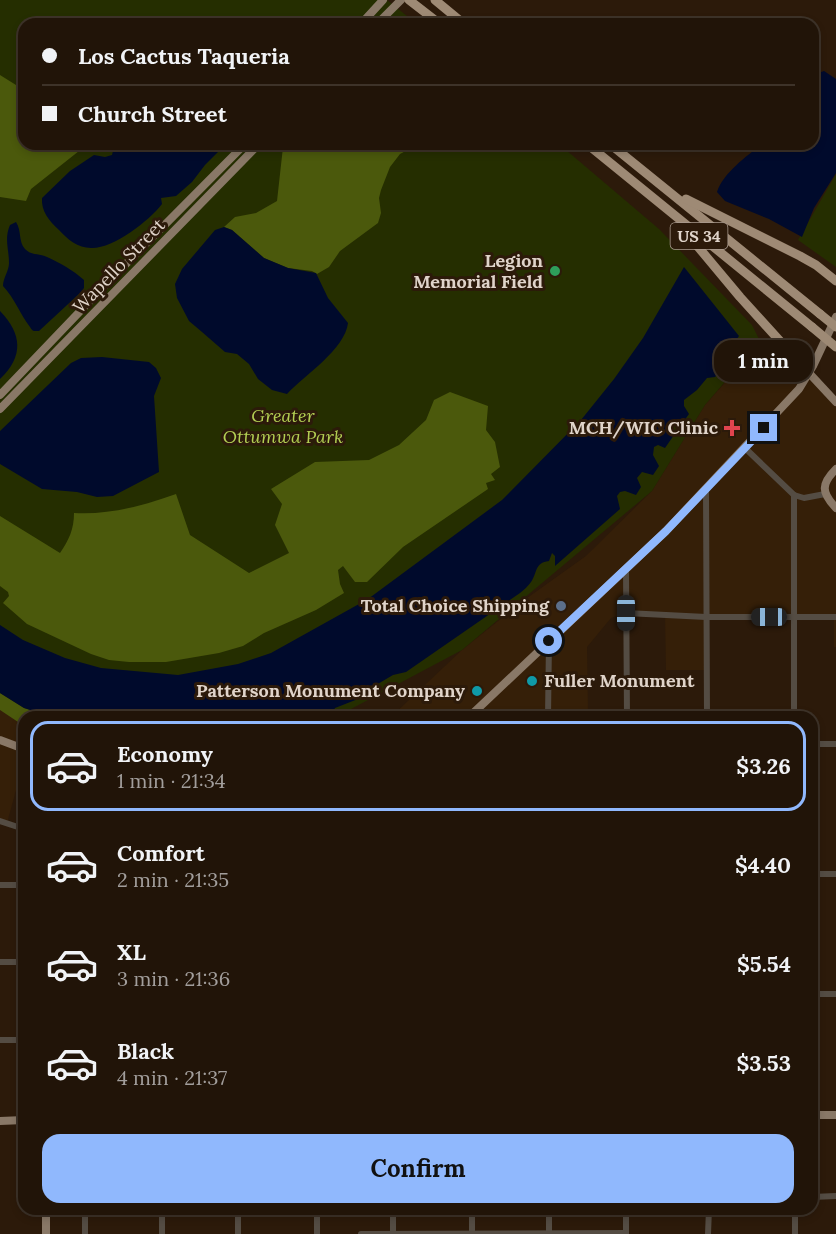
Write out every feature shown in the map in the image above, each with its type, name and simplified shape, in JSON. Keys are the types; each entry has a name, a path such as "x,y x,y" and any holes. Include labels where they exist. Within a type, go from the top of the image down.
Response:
{"highway":[{"path":"410,0 432,18"},
{"path":"435,0 457,18"},
{"name":"US 34","path":"593,150 836,346"},
{"name":"US 34","path":"617,150 836,327"},
{"path":"661,185 697,206 800,256 836,281"},
{"path":"648,195 692,238 718,272 809,373"}],"main road":[{"path":"366,18 383,0"},
{"path":"383,18 401,0"},
{"name":"Wapello Street","path":"0,395 102,288 240,150"},
{"name":"Wapello Street","path":"0,409 253,150"},
{"path":"476,711 706,490 799,389 836,317"},
{"path":"809,373 836,402"},
{"path":"836,469 825,483 825,494 836,508"},
{"path":"0,740 18,747"},
{"path":"818,1115 836,1115"},
{"path":"0,1121 18,1120"},
{"path":"46,1215 46,1234"}],"street":[{"path":"745,448 794,495 804,498 825,494"},
{"path":"706,490 707,711"},
{"path":"794,495 794,711"},
{"path":"626,569 627,711"},
{"path":"626,613 706,617 836,617"},
{"path":"548,711 549,641"},
{"path":"818,744 836,744"},
{"path":"0,821 18,827"},
{"path":"818,874 836,874"},
{"path":"0,885 18,885"},
{"path":"0,962 18,962"},
{"path":"818,994 836,994"},
{"path":"0,1040 18,1040"},
{"path":"818,1197 836,1196"},
{"path":"85,1215 85,1234"},
{"path":"162,1215 162,1234"},
{"path":"238,1215 238,1234"},
{"path":"317,1215 317,1234"},
{"path":"393,1215 393,1234"},
{"path":"472,1215 472,1234"},
{"path":"549,1215 549,1234"},
{"path":"361,1234 626,1234 626,1215"},
{"path":"708,1234 709,1215"},
{"path":"795,1215 795,1234"}],"shaded area":[{"path":"762,341 804,373 836,407 836,647 834,647 834,617 706,617 706,670 666,670 665,615 626,613 611,618 587,647 588,711 397,711 462,650 523,601 586,556 652,491 705,405"},
{"path":"0,710 18,722 18,783 7,823 0,821"}],"green space":[{"name":"Greater Ottumwa Park","path":"0,0 387,0 410,18 18,18 18,150 566,150 659,229 752,325 760,341 705,405 652,491 462,650 347,711 27,711 0,704"},
{"path":"0,75 18,86 18,150 80,150 31,189 26,201 0,197"},
{"path":"283,150 408,150 400,154 390,167 379,198 381,213 378,223 340,251 329,267 317,274 312,271 288,268 264,258 232,230 224,227 235,217 256,213 277,201"},
{"path":"836,174 836,267 798,240"},
{"path":"450,392 488,406 486,430 495,442 500,467 491,474 495,480 486,483 488,489 403,547 367,582 355,582 343,566 338,570 344,593 316,610 264,633 243,646 219,653 166,662 109,660 27,624 3,603 9,596 8,592 0,586 0,516 60,553 70,534 74,513 100,513 126,509 176,494 190,535 249,573 289,553 275,525 282,504 271,489 315,462 369,460 399,445 426,420 434,400"},
{"path":"0,693 24,708 34,711 18,711 18,722 0,710"}],"water":[{"path":"824,71 836,79 836,173 814,208 802,237 769,219 725,201 717,192 724,178 754,150 819,150 819,73"},
{"path":"220,150 192,182 176,196 161,198 162,204 156,211 130,233 100,247 77,245 49,219 44,211 42,198 70,171 94,155 105,157 112,155 113,151"},
{"path":"16,222 21,243 25,249 30,253 57,262 84,280 84,288 80,293 39,331 31,329 3,286 9,266 8,230 10,225"},
{"path":"224,227 232,230 264,258 288,268 316,273 328,298 348,323 345,333 332,352 287,394 272,390 258,379 249,364 237,354 225,352 189,321 177,298 175,284 182,269 215,230"},
{"path":"684,267 739,336 720,361 725,366 715,377 707,378 684,400 684,406 689,414 684,421 673,424 671,430 674,435 665,448 658,445 654,447 653,455 659,466 653,475 642,472 637,478 641,487 636,495 625,491 620,492 617,496 620,509 555,566 555,556 552,553 549,561 539,566 531,582 521,592 406,672 393,675 358,699 335,708 333,711 34,711 24,708 0,693 0,625 23,640 65,658 101,668 178,675 238,664 271,653 368,599 502,500 581,420 643,338"},
{"path":"0,311 13,328 17,345 13,362 0,379"},
{"path":"102,357 149,362 156,368 161,378 154,396 159,472 113,496 97,497 77,492 42,489 0,464 0,431 71,363 81,358"}],"place":[{"name":"Legion Memorial Field","path":"555,271"},
{"name":"MCH/WIC Clinic","path":"732,428"},
{"name":"Total Choice Shipping","path":"561,606"},
{"name":"Fuller Monument","path":"532,681"},
{"name":"Patterson Monument Company","path":"477,691"}],"route":[{"path":"549,641 666,531 764,428"}]}
